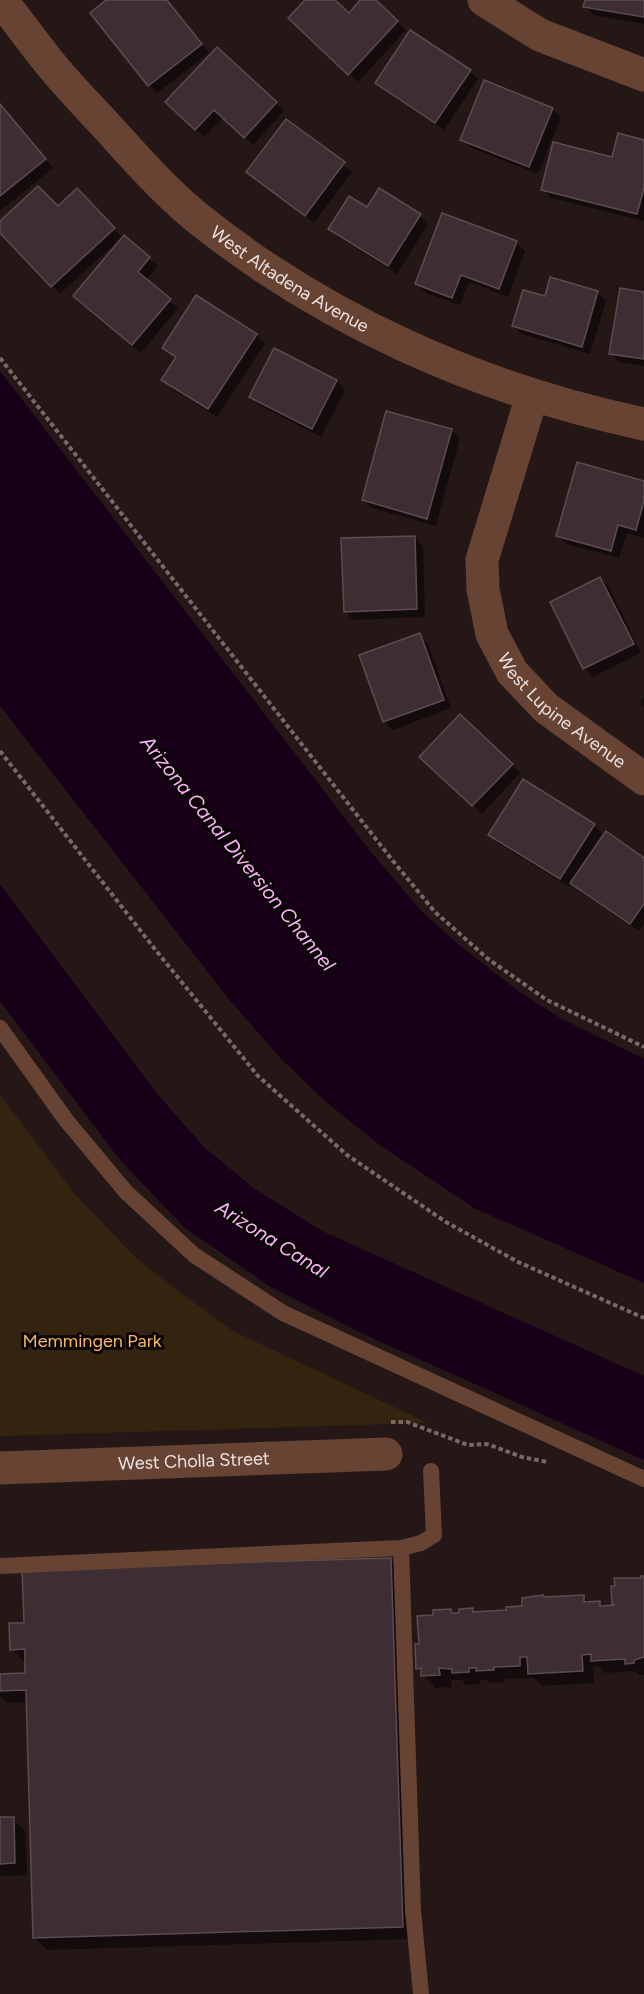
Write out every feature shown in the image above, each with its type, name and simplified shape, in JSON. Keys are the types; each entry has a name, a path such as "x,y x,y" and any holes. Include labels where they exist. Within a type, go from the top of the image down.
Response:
{"street":[{"path":"484,0 540,35 644,75"},
{"name":"West Altadena Avenue","path":"16,5 49,63 136,160 194,215 265,268 376,331 463,372 532,396 644,424"},
{"name":"West Lupine Avenue","path":"532,396 482,560 483,589 492,634 512,672 546,708 644,779"},
{"name":"West Cholla Street","path":"0,1468 387,1454"}],"lane":[{"path":"0,1028 66,1120 126,1192 194,1255 283,1313 644,1479"},
{"path":"0,1566 401,1548 421,1543 434,1535 431,1471"},
{"path":"401,1548 413,1910 421,1994"}],"path":[{"path":"0,358 435,912 488,958 547,1000 644,1047"},
{"path":"0,751 154,948 258,1076 347,1155 446,1222 518,1262 644,1318"},
{"path":"387,1454 385,1423 407,1422 468,1445 488,1444 522,1458 556,1463"}],"green space":[{"name":"Memmingen Park","path":"0,1095 75,1194 136,1258 182,1294 233,1331 428,1423 0,1436"}],"water":[{"name":"Arizona Canal Diversion Channel","path":"0,371 371,852 423,913 464,949 517,990 560,1018 644,1059 644,1283 474,1208 381,1146 326,1102 280,1058 228,998 0,706"},
{"name":"Arizona Canal","path":"0,884 158,1095 203,1146 252,1187 322,1231 644,1376 644,1460 361,1333 271,1287 185,1228 120,1160 0,1001"}],"building":[{"path":"106,0 167,0 202,44 148,86 90,13"},
{"path":"305,0 335,0 349,13 360,0 376,0 398,21 348,75 288,18"},
{"path":"585,0 644,0 644,17 583,7"},
{"path":"410,30 471,70 435,123 375,83"},
{"path":"217,47 277,102 244,138 214,110 195,130 165,102"},
{"path":"484,80 553,108 529,167 460,140"},
{"path":"0,104 46,159 0,196"},
{"path":"286,119 345,162 305,216 246,172"},
{"path":"618,133 644,140 644,188 637,214 541,190 553,142 612,157"},
{"path":"38,186 58,206 77,188 115,228 51,287 0,233 0,221"},
{"path":"379,188 421,214 388,266 328,229 349,196 367,207"},
{"path":"442,213 517,241 499,289 461,275 452,298 415,284"},
{"path":"124,235 150,257 138,272 171,299 132,345 73,296"},
{"path":"550,277 598,291 582,347 512,326 523,290 545,296"},
{"path":"620,288 644,292 644,359 609,354"},
{"path":"196,295 257,334 208,409 161,380 176,357 162,348"},
{"path":"274,348 337,380 312,429 249,397"},
{"path":"386,411 452,429 427,519 362,500"},
{"path":"577,462 644,481 644,501 636,530 618,525 611,551 556,536"},
{"path":"415,536 417,609 344,612 341,538"},
{"path":"600,577 634,644 583,669 550,602"},
{"path":"420,633 444,700 383,722 359,655"},
{"path":"460,714 513,764 472,806 419,757"},
{"path":"523,779 595,824 560,879 488,835"},
{"path":"606,831 644,858 644,904 630,924 570,883"},
{"path":"391,1558 403,1927 33,1938 26,1690 0,1691 0,1674 25,1673 25,1649 10,1650 9,1623 24,1623 22,1569"},
{"path":"644,1576 644,1657 634,1660 634,1663 625,1664 625,1659 591,1661 591,1654 582,1655 583,1671 528,1674 527,1657 520,1657 520,1666 494,1667 494,1670 476,1671 476,1668 469,1668 469,1672 452,1673 452,1669 439,1668 440,1675 421,1676 421,1668 416,1669 415,1644 419,1644 417,1616 433,1615 433,1610 451,1609 451,1613 459,1613 459,1609 473,1608 473,1612 506,1610 506,1607 522,1606 522,1598 543,1595 544,1597 584,1595 584,1602 600,1601 600,1606 615,1605 612,1604 611,1586 615,1586 614,1578 641,1578"},
{"path":"0,1817 14,1817 15,1863 0,1864"}]}
